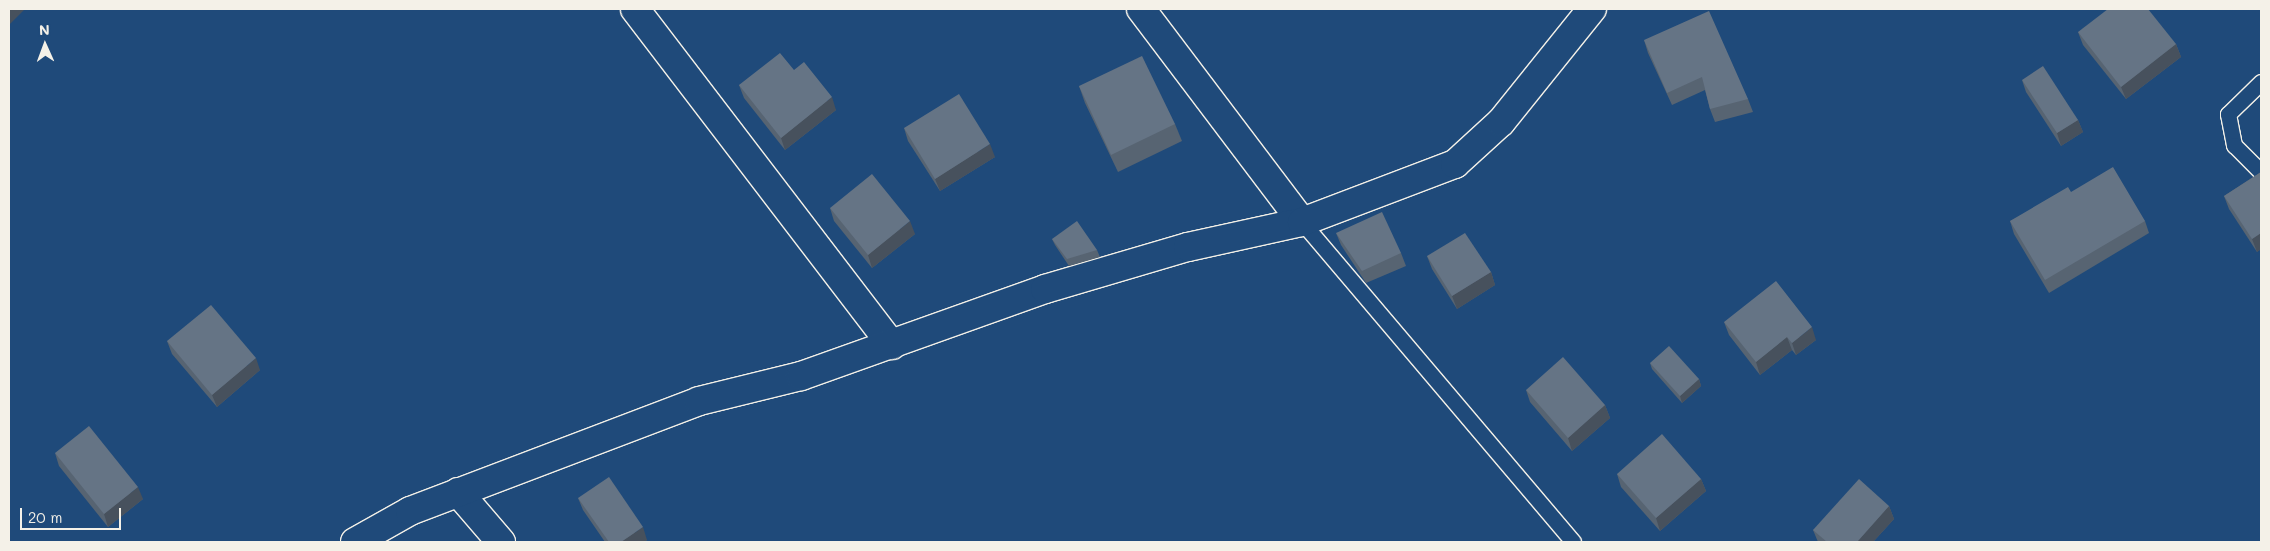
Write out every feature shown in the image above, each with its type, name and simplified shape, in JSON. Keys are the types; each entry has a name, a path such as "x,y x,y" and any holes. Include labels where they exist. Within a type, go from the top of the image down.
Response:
{"street":[{"path":"635,9 892,345"},
{"path":"1141,9 1302,222"},
{"path":"355,542 410,511 699,401 800,376 892,345 1045,289 1188,247 1302,222 1455,164 1500,122 1592,9"},
{"path":"458,492 501,542"}],"lane":[{"path":"2261,82 2228,114 2234,146 2261,172"},
{"path":"1302,222 1573,542"}],"building":[{"path":"2108,9 2148,9 2176,44 2121,87 2078,32"},
{"path":"1709,11 1748,99 1710,109 1702,77 1667,93 1644,40"},
{"path":"780,53 794,70 804,62 832,97 781,138 739,85"},
{"path":"1142,56 1175,124 1111,155 1079,86"},
{"path":"2043,66 2078,120 2057,133 2022,80"},
{"path":"959,94 990,144 935,179 904,128"},
{"path":"2113,167 2145,221 2045,280 2010,221 2068,187 2071,192"},
{"path":"2261,172 2261,233 2252,239 2224,196"},
{"path":"872,174 910,221 868,255 830,208"},
{"path":"1382,212 1401,253 1362,271 1336,233"},
{"path":"1077,221 1097,250 1067,259 1052,239"},
{"path":"1465,233 1491,272 1452,296 1427,256"},
{"path":"1776,281 1812,327 1792,343 1787,337 1756,362 1724,322"},
{"path":"211,305 256,358 212,395 167,341"},
{"path":"1669,346 1699,379 1680,396 1650,363"},
{"path":"1563,357 1605,405 1568,438 1526,390"},
{"path":"89,426 138,487 104,514 55,453"},
{"path":"1662,434 1701,479 1656,518 1617,474"},
{"path":"609,477 643,527 621,542 609,542 578,498"},
{"path":"1859,479 1889,506 1857,542 1827,542 1813,530"}]}
